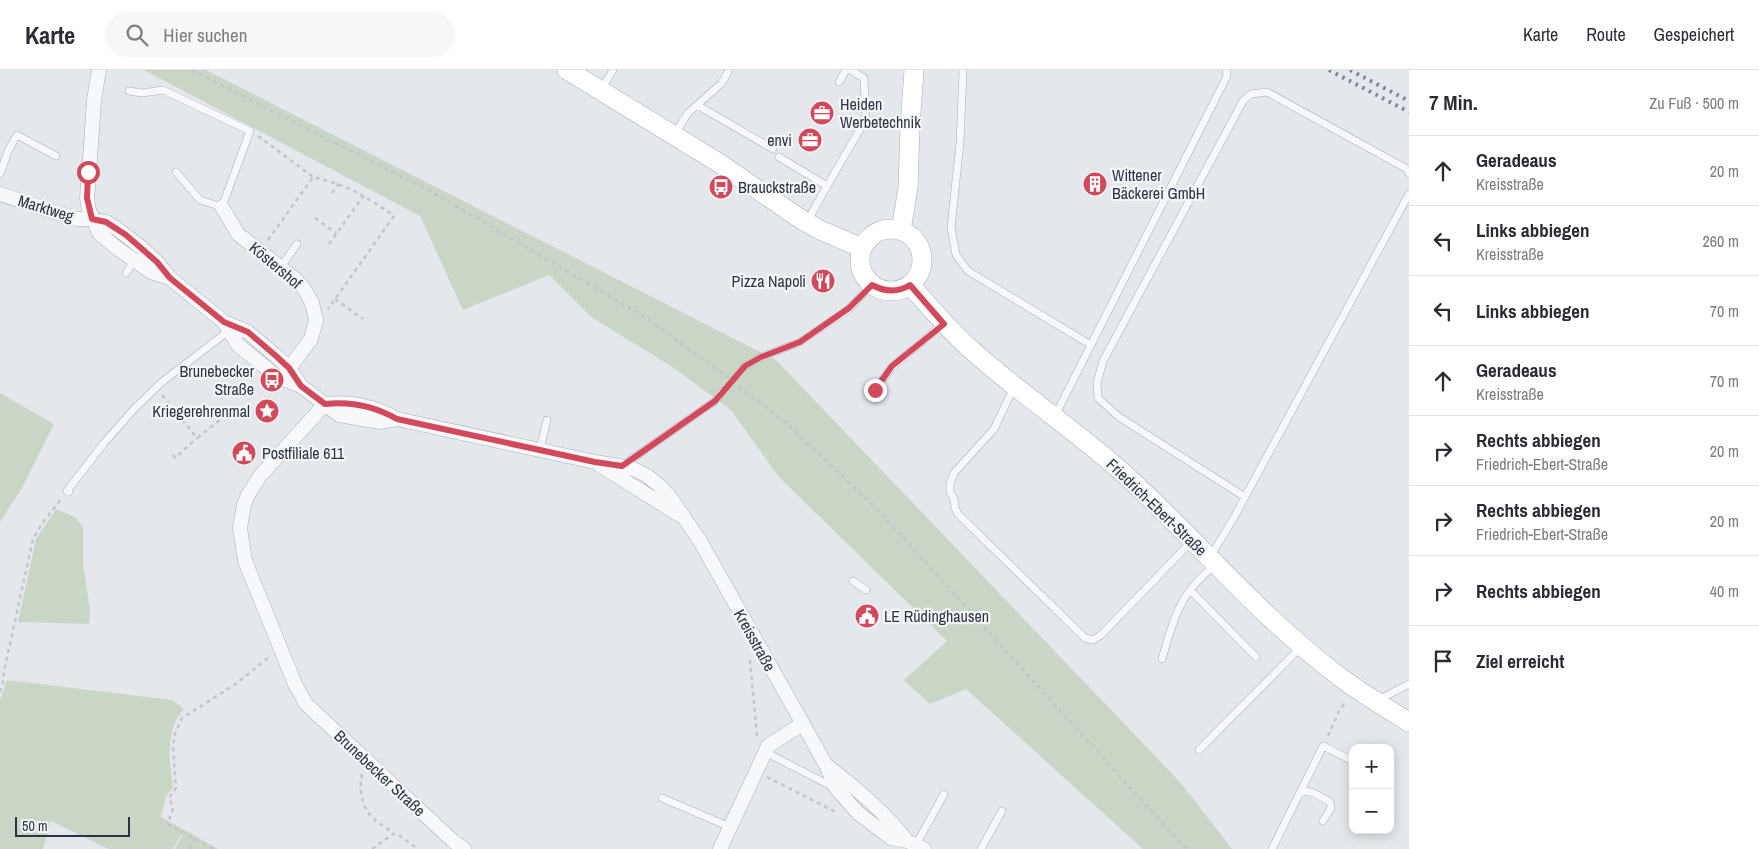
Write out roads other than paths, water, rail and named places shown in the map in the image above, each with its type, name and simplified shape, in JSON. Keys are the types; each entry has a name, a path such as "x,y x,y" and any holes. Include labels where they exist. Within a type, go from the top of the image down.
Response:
{"street":[{"path":"99,70 94,100 87,198 92,219 99,233 134,261 151,272 170,278"},
{"path":"567,70 719,163 807,222 862,248"},
{"path":"901,230 908,188 914,70"},
{"name":"Marktweg","path":"0,194 76,219 92,219"},
{"name":"Köstershof","path":"222,207 238,234 294,278 309,295 316,320 311,339 285,373"},
{"path":"92,219 106,222 126,235 157,262 170,278 231,326 238,345 285,373 325,404"},
{"path":"880,230 901,230 914,239 921,252 919,274 910,285 901,290 880,290 872,285 864,276 860,267 859,260 862,248 872,234 880,230"},
{"name":"Friedrich-Ebert-Straße","path":"910,285 944,324 975,354 1120,470 1166,512 1238,586 1302,646 1355,688 1409,722"},
{"name":"Kreisstraße","path":"325,404 341,402 378,408 397,419 540,449 595,462 619,471 646,475 670,497 700,541 826,765 836,788 858,813 891,838 916,845"},
{"name":"Brunebecker Straße","path":"325,404 260,476 248,495 241,516 241,539 246,561 300,696 306,704 455,846"},
{"path":"720,849 766,749 802,724"},
{"name":"Kreisstraße","path":"826,765 842,777 916,845"}],"lane":[{"path":"601,90 613,70"},
{"path":"839,82 846,70"},
{"path":"807,222 866,119 867,102 864,78 850,70"},
{"path":"963,70 960,143 951,227 956,255 968,271 1091,345"},
{"path":"1054,416 1227,76 1226,70"},
{"path":"674,135 688,113 722,82 728,72"},
{"path":"129,91 142,93 163,90 250,131 222,207 200,200 176,172"},
{"path":"1245,497 1119,417 1098,398 1097,383 1103,361 1243,101 1251,94 1267,92 1407,170 1409,173"},
{"path":"697,105 773,149"},
{"path":"0,174 8,150 17,135 56,156"},
{"path":"779,157 827,186"},
{"path":"1162,659 1171,626 1182,601 1213,561 1245,497 1409,194"},
{"path":"280,267 297,244"},
{"path":"126,273 134,261"},
{"path":"745,366 761,357 800,342 849,308 872,285"},
{"path":"875,390 892,366 944,324"},
{"path":"68,491 104,443 135,408 156,388 231,326"},
{"path":"1015,385 994,429 954,472 950,484 950,492 958,514 1085,638 1093,640 1100,635 1193,540"},
{"path":"619,471 715,401 722,392"},
{"path":"540,449 547,420"},
{"path":"853,581 866,590"},
{"path":"1191,591 1256,657"},
{"path":"1198,750 1302,646"},
{"path":"1375,702 1409,684"},
{"path":"1272,849 1323,746 1349,759"},
{"path":"766,749 836,788"},
{"path":"1299,794 1310,791 1330,802 1331,808 1324,821"},
{"path":"916,845 944,794"},
{"path":"662,798 730,827"},
{"path":"981,849 1002,811"}],"railway":[{"path":"1329,70 1409,112"},
{"path":"1350,70 1409,101"}],"place":[{"name":"Heiden Werbetechnik","path":"822,113"},
{"name":"envi","path":"810,140"},
{"name":"Wittener Bäckerei GmbH","path":"1095,184"},
{"name":"Brauckstraße","path":"721,187"},
{"name":"Pizza Napoli","path":"823,281"},
{"name":"Brunebecker Straße","path":"272,380"},
{"name":"Kriegerehrenmal","path":"267,411"},
{"name":"Postfiliale 611","path":"244,453"},
{"name":"LE Rüdinghausen","path":"867,616"}]}
